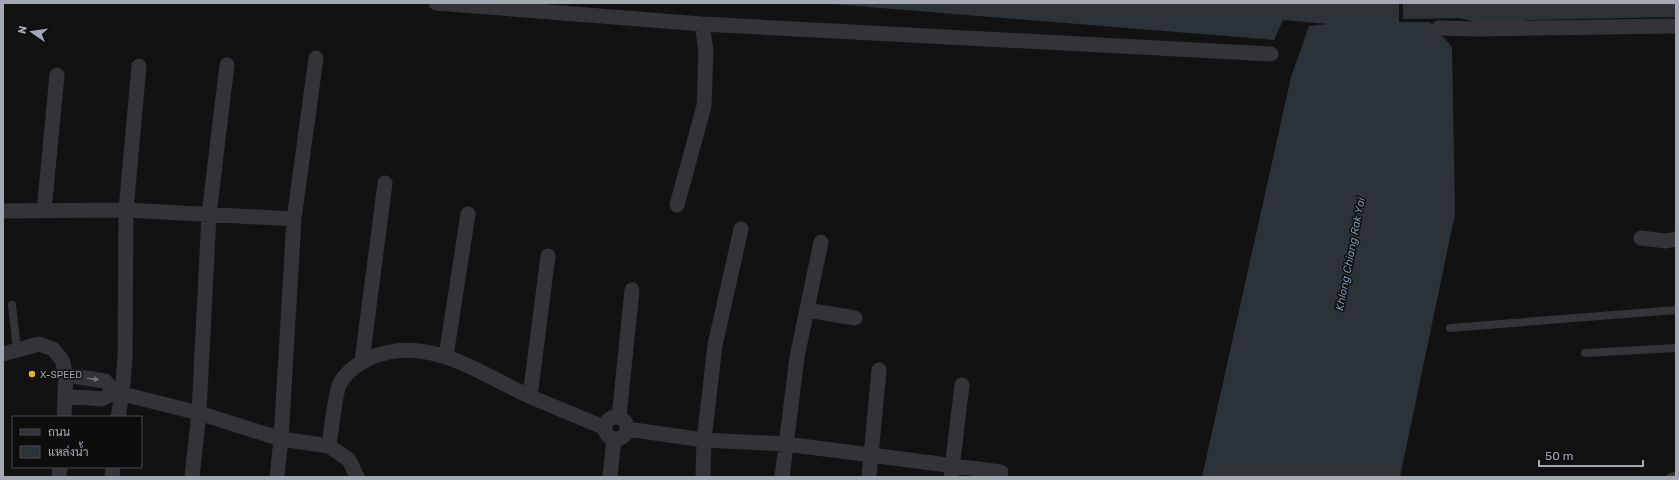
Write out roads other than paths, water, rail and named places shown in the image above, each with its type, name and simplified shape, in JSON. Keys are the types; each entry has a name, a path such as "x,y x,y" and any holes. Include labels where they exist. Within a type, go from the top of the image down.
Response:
{"street":[{"path":"436,3 702,24 1271,54"},
{"path":"677,205 704,106 706,51 702,24"},
{"path":"1439,28 1477,29 1676,26"},
{"path":"277,477 281,439 294,219 316,58"},
{"path":"192,477 199,413 209,214 226,65"},
{"path":"118,416 119,393 125,359 126,210 139,66"},
{"path":"44,211 57,75"},
{"path":"362,362 385,183"},
{"path":"3,211 126,210 294,219"},
{"path":"446,356 468,214"},
{"path":"703,477 704,440 715,345 741,229"},
{"path":"1641,238 1666,241 1676,239"},
{"path":"782,477 797,357 821,242"},
{"path":"530,396 548,256"},
{"path":"623,423 632,290"},
{"path":"807,310 855,318"},
{"path":"10,352 39,344 53,349 62,360 66,376 64,416"},
{"path":"329,446 339,385 348,371 362,362 382,353 402,350 416,350 446,356 609,433"},
{"path":"869,477 880,370"},
{"path":"66,376 105,381 119,393 199,413 281,439 329,446 349,460 357,477"},
{"path":"951,471 962,385"},
{"path":"66,396 102,399 119,393"},
{"path":"610,477 608,421 615,417 623,423 704,440 786,444 872,455 951,471 1001,472"}],"lane":[{"path":"10,352 13,324 12,305"},
{"path":"1450,328 1676,310"},
{"path":"1585,352 1676,348"},
{"path":"1671,477 1676,476"}],"water":[{"name":"Khlong Chiang Rak Yai","path":"820,3 1399,3 1399,22 1430,22 1452,47 1455,214 1400,477 1202,477 1291,77 1309,26 1328,24 1283,20 1274,40"},
{"path":"1403,3 1676,3 1676,17 1526,20 1478,23 1460,18 1403,19"}],"place":[{"name":"X-SPEED","path":"32,374"}]}
